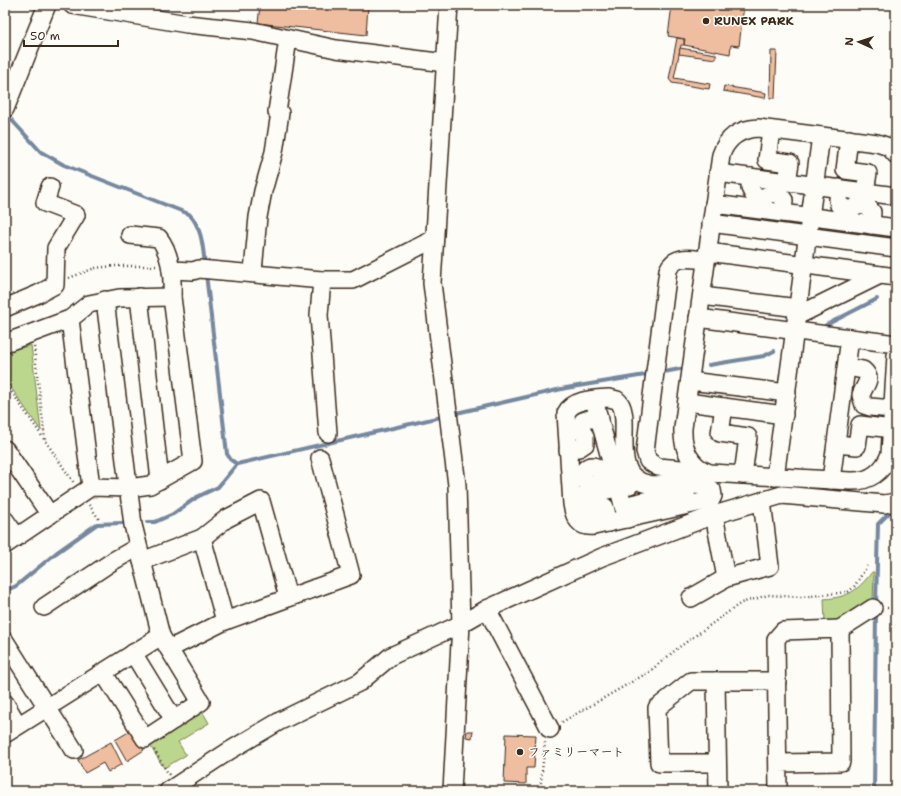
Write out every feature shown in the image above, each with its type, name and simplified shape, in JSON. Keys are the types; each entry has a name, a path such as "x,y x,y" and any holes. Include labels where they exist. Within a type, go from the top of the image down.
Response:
{"street":[{"path":"5,108 47,5"},
{"path":"72,5 187,24 253,31 336,49 445,63"},
{"path":"449,5 432,289 447,417 457,485 461,624 452,791"},
{"path":"250,273 253,271 255,242 263,191 274,152 280,113 277,112 281,76 288,39"},
{"path":"896,155 889,147 882,144 772,130 753,128 739,132 732,136 723,148 718,173 687,402 684,443 690,458 707,479 713,496 708,502 625,512 609,523 589,527 582,525 574,514 577,497 576,461 566,418 568,410 572,405 608,398 620,402 623,412 623,447 625,460 632,473 643,482 653,485 707,479 743,475 831,480 863,480 880,471 890,454 896,355"},
{"path":"772,130 767,160 790,163 787,182"},
{"path":"775,477 821,136"},
{"path":"849,139 845,170 868,173 865,192"},
{"path":"718,173 896,196"},
{"path":"751,177 750,188 752,194 761,198 772,193 780,195 784,200 783,213"},
{"path":"5,308 55,285 56,248 76,215 44,203 50,187"},
{"path":"840,188 838,200 839,205 849,210 859,205 867,206 872,212 871,225"},
{"path":"714,204 896,228"},
{"path":"711,223 896,248"},
{"path":"5,520 11,541 86,490 129,488 150,485 193,460 172,297 171,270 166,247 159,238 130,235"},
{"path":"171,270 193,271 206,269 322,280 353,280 434,239"},
{"path":"707,479 658,467 648,461 645,451 668,270 674,261 679,259 707,256 804,264 888,276"},
{"path":"698,318 762,326 797,318 888,276"},
{"path":"322,280 319,315 328,432"},
{"path":"702,296 765,304 850,338 896,344"},
{"path":"5,343 70,319 89,304 105,300 139,297 172,297"},
{"path":"139,297 160,480"},
{"path":"104,672 145,739 201,702 165,642 133,525 105,300"},
{"path":"762,326 765,304"},
{"path":"70,319 86,490"},
{"path":"831,480 850,338"},
{"path":"847,367 863,370 868,376 868,383 861,395 864,405 893,409"},
{"path":"690,381 787,394"},
{"path":"592,400 600,419 625,512"},
{"path":"687,402 784,415"},
{"path":"724,407 720,433 748,437 743,475"},
{"path":"576,461 579,448 585,444 585,436 581,430 583,421 588,419 600,419"},
{"path":"836,444 857,446 860,425 892,429"},
{"path":"5,449 50,515"},
{"path":"5,703 12,730 133,653 351,575 320,458"},
{"path":"577,497 643,482"},
{"path":"172,789 229,751 280,721 360,682 391,656 461,624 487,609 602,557 714,515 782,496 884,504 896,502"},
{"path":"44,607 113,561 202,538 226,519 261,501 288,597"},
{"path":"691,598 726,578 770,566 762,501"},
{"path":"714,515 726,578"},
{"path":"202,538 225,621"},
{"path":"778,791 776,639 783,631 840,629 873,608"},
{"path":"487,609 550,730"},
{"path":"778,763 842,762 840,629"},
{"path":"5,641 74,750"},
{"path":"133,653 174,720"},
{"path":"717,763 659,762 657,708 691,681 777,681"},
{"path":"716,681 718,791"}],"path":[{"path":"55,285 95,268 115,266 166,266 171,270"},
{"path":"32,334 45,440"},
{"path":"5,382 45,440 86,490 99,519"},
{"path":"540,791 546,732 649,672 678,648 741,603 768,595 802,597 848,592 854,587 868,566"},
{"path":"147,738 172,789"}],"green space":[{"path":"19,344 21,348 31,345 41,431 5,379 5,349"},
{"path":"872,572 874,572 873,602 840,624 825,624 824,599 840,597 852,592 862,584"},
{"path":"202,711 209,723 178,742 186,755 164,768 149,744"}],"building":[{"path":"260,5 368,5 366,35 258,23"},
{"name":"RUNEX PARK","path":"672,5 744,5 739,46 731,45 730,54 684,45 685,39 668,36"},
{"path":"677,38 684,39 684,45 681,45 674,78 710,84 709,89 672,83 669,79"},
{"path":"680,48 716,54 716,59 679,54"},
{"path":"771,51 777,51 775,98 770,98"},
{"path":"724,86 766,93 765,98 723,91"},
{"path":"132,730 144,750 127,761 115,740"},
{"path":"467,731 473,731 472,738 466,737"},
{"name":"ファミリーマート","path":"506,734 536,735 534,768 526,768 526,784 504,783"},
{"path":"111,742 122,764 108,772 103,763 85,773 78,760"}],"waterway":[{"path":"8,116 41,152 64,165 189,214 197,225 199,231 205,265"},
{"path":"206,274 227,454 231,460 237,464 445,416"},
{"path":"826,325 877,299"},
{"path":"709,365 764,356 774,351"},
{"path":"664,372 685,368"},
{"path":"452,414 566,388 645,375"},
{"path":"147,522 155,522 173,514 197,497 218,487 237,464"},
{"path":"876,604 878,524 890,512"},
{"path":"5,591 16,586 56,553 97,524 123,523"},
{"path":"874,791 876,611"}],"place":[{"name":"RUNEX PARK","path":"706,21"},
{"name":"ファミリーマート","path":"520,752"}]}
